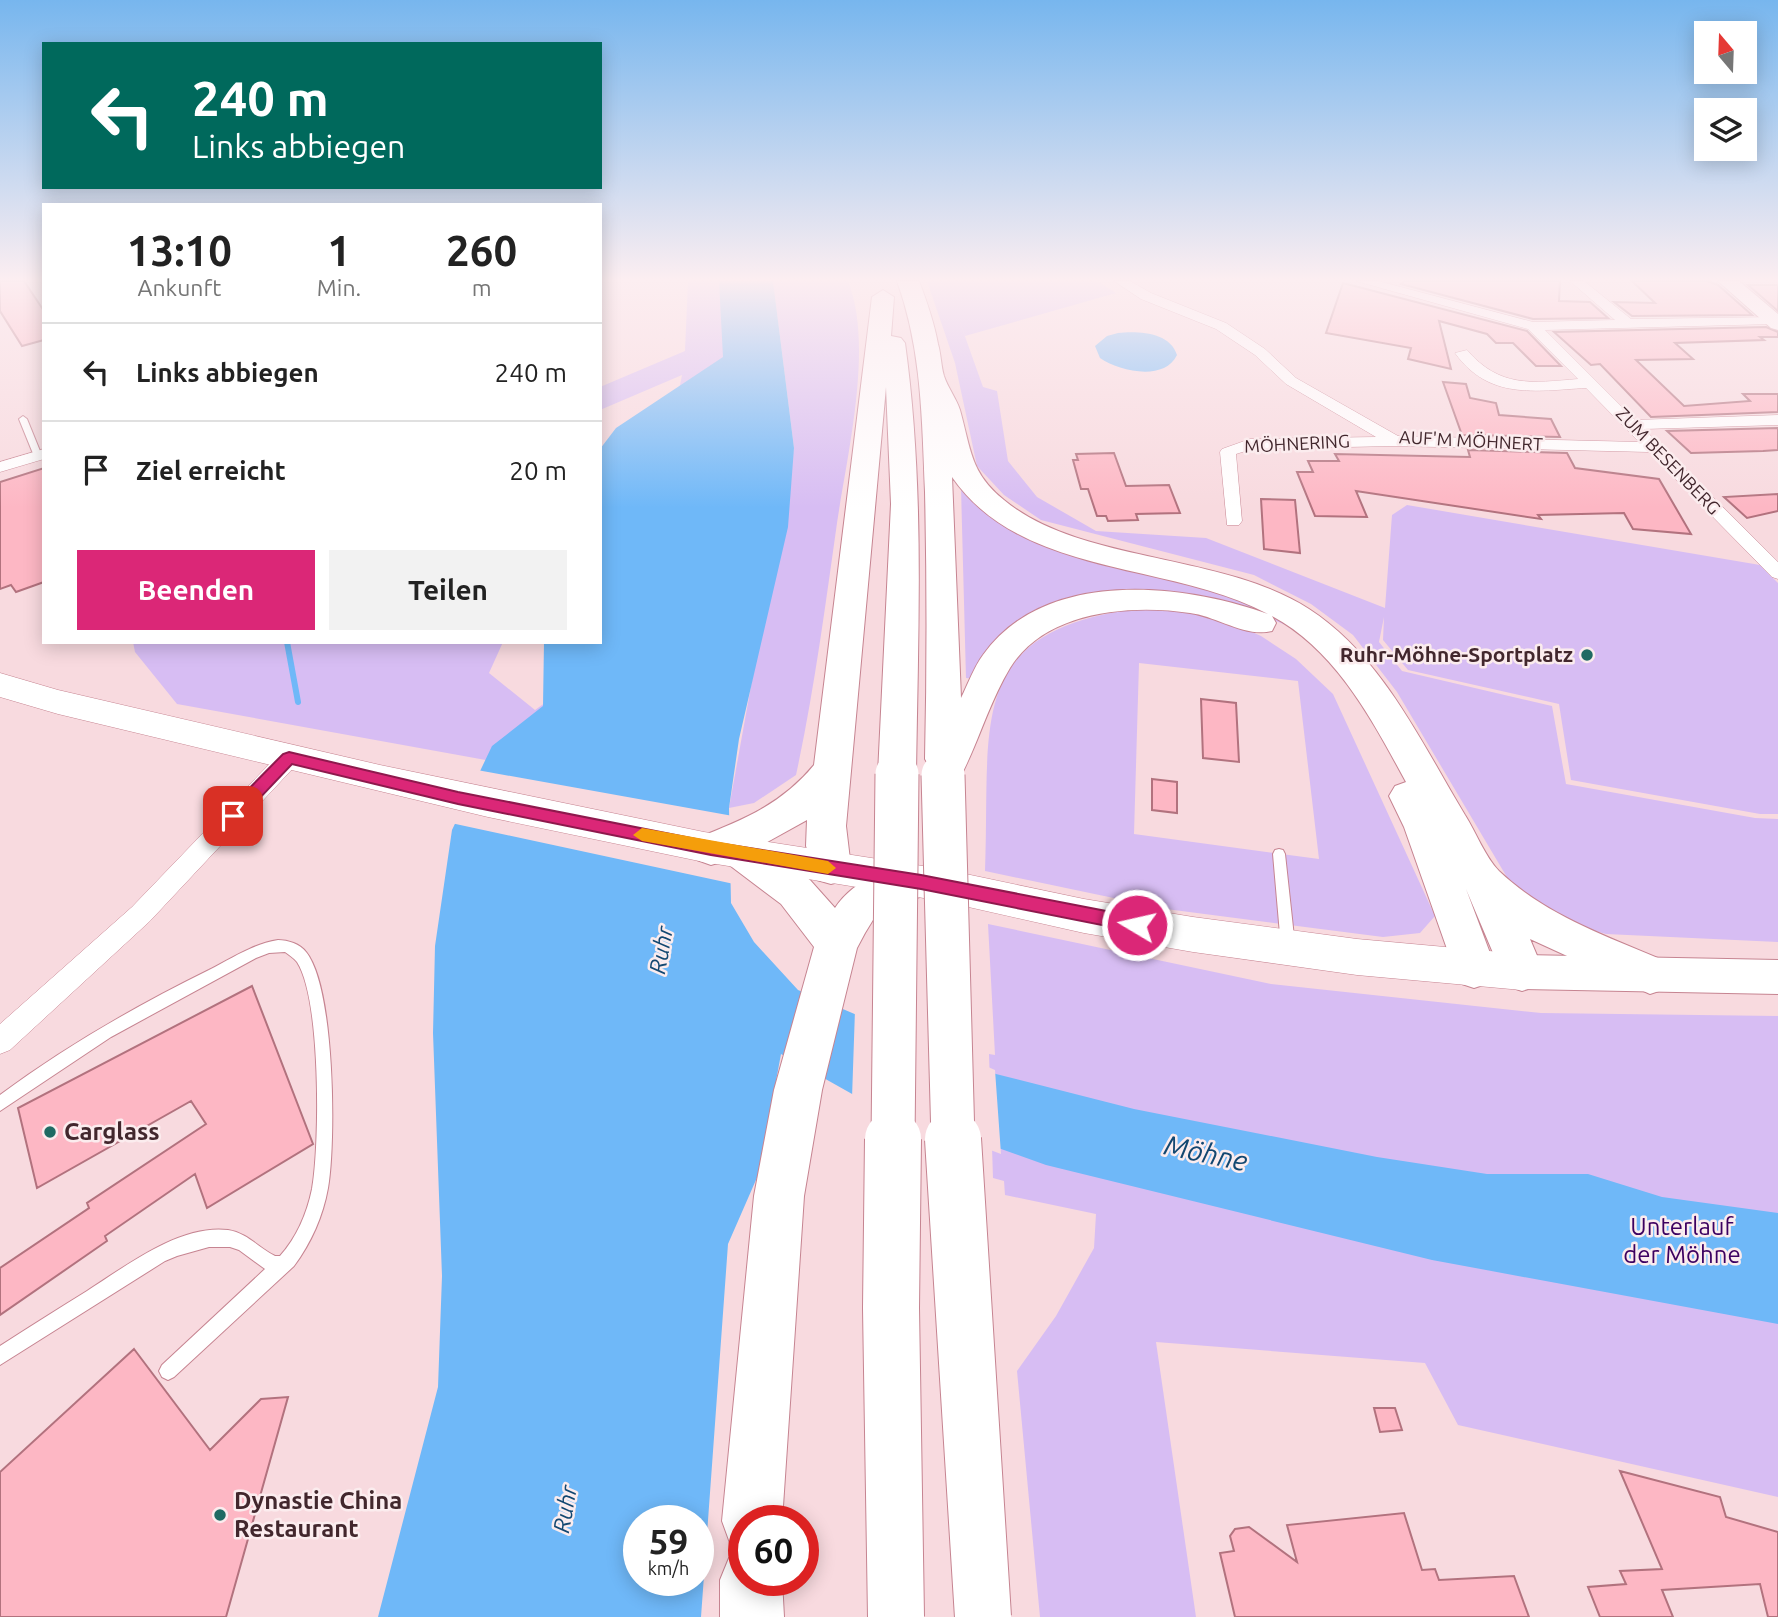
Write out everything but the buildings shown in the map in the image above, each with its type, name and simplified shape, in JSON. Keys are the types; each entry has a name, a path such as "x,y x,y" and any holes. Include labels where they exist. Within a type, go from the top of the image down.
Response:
{"highway":[{"path":"831,868 826,846 881,356"},
{"path":"895,356 920,774 952,1133 967,1424 983,1617"},
{"path":"922,356 946,408 961,469 982,497 1005,515 1066,542 1188,572 1243,589 1281,607 1325,637 1376,698 1483,881 1522,972"},
{"path":"896,1617 891,1308 920,774 946,608 932,377"},
{"path":"920,774 1007,647 1046,619 1089,604 1150,599 1196,603 1251,619 1315,655 1339,676 1363,708 1424,827 1474,968"},
{"path":"725,851 791,814 813,794 834,767"},
{"path":"725,851 782,869 801,894 835,927"},
{"path":"1483,881 1551,931 1650,975"},
{"path":"753,1505 779,1196 797,1090 835,927 861,903 890,888 916,882"},
{"path":"751,1596 752,1617"}],"main road":[{"path":"0,685 458,798 725,851"},
{"path":"782,869 831,868 1086,916 1288,950 1522,972 1778,978"}],"street":[{"name":"AUF'M MÖHNERT","path":"1265,356 1291,381 1395,440 1655,447"},
{"path":"1465,356 1482,374 1496,381 1527,384 1593,383"},
{"name":"ZUM BESENBERG","path":"1565,356 1775,567"},
{"path":"1632,425 1778,420"},
{"name":"MÖHNERING","path":"1233,521 1227,461 1228,452 1237,447 1395,440"},
{"path":"0,467 41,455"},
{"path":"0,1041 141,914 289,758"}],"lane":[{"path":"23,419 41,455"},
{"path":"1279,854 1288,950"},
{"path":"0,1104 57,1061 155,1003 274,946 296,948 308,964 314,987 321,1046 326,1144 320,1189 303,1237 288,1260 168,1371"},
{"path":"0,1356 159,1255 177,1248 218,1238 239,1241 269,1263 281,1264"}],"green space":[{"path":"672,356 723,356 708,458 640,788 177,704 135,652 133,644 502,644 489,673 535,710 585,674 599,644 602,644 602,636 666,456 682,375 602,409 602,386"},
{"path":"782,356 859,356 852,434 814,681 796,775 754,803 729,808 794,448"},
{"path":"953,356 972,356 983,387 997,391 1008,461 1037,497 1096,531 1206,538 1385,608 1392,515 1407,505 1760,565 1778,583 1778,814 1760,814 1571,780 1559,704 1408,670 1383,640 1384,617 1379,642 1402,671 1552,706 1566,784 1755,818 1778,819 1778,942 1606,934 1549,918 1511,884 1397,692 1353,635 1311,604 1254,575 1041,520 1004,495 977,466"},
{"path":"961,488 985,508 1251,598 1288,626 1245,608 1099,595 974,679 966,678"},
{"path":"1152,607 1214,615 1261,636 1296,659 1333,694 1435,916 1420,933 1383,937 1166,909 985,871 990,726 1000,689 1017,659 1047,635 1091,618","holes":["1139,663 1298,681 1319,859 1134,834"]},
{"name":"Unterlauf der Möhne","path":"988,924 1271,984 1541,1013 1778,1016 1778,1497 1458,1425 1425,1363 1156,1342 1196,1617 1040,1617 1017,1371 1056,1316 1094,1248 1096,1214 1005,1195 1004,1181 993,1178 989,1054 995,1055"}],"water":[{"path":"723,356 782,356 794,448 788,527 739,739 729,808 731,903 754,942 798,990 996,1074 1134,1109 1377,1157 1487,1174 1588,1174 1662,1197 1778,1213 1778,1324 1432,1260 1046,1165 861,1099 781,1054 759,1173 728,1244 709,1505 623,1505 623,1596 703,1596 701,1617 378,1617 438,1387 442,1276 433,1033 435,946 452,830 492,746 543,706 544,644 602,644 602,446 616,428"},
{"path":"1176,356 1162,369 1141,372 1118,367 1100,358"}],"pier":[{"path":"477,770 733,816 734,884 451,823"},
{"path":"855,1010 995,1070 1001,1154 852,1098"}],"waterway":[{"path":"287,644 298,702"}],"slow traffic":[{"path":"642,835 828,868"}],"place":[{"name":"Ruhr-Möhne-Sportplatz","path":"1587,655"},
{"name":"Carglass","path":"50,1132"},
{"name":"Dynastie China Restaurant","path":"220,1515"}],"route":[{"path":"233,816 289,758 458,798 711,849 921,882 1137,925"}],"water label":[{"name":"Ruhr","path":"661,950"},
{"name":"Möhne","path":"1206,1153"},
{"name":"Ruhr","path":"565,1509"}]}
